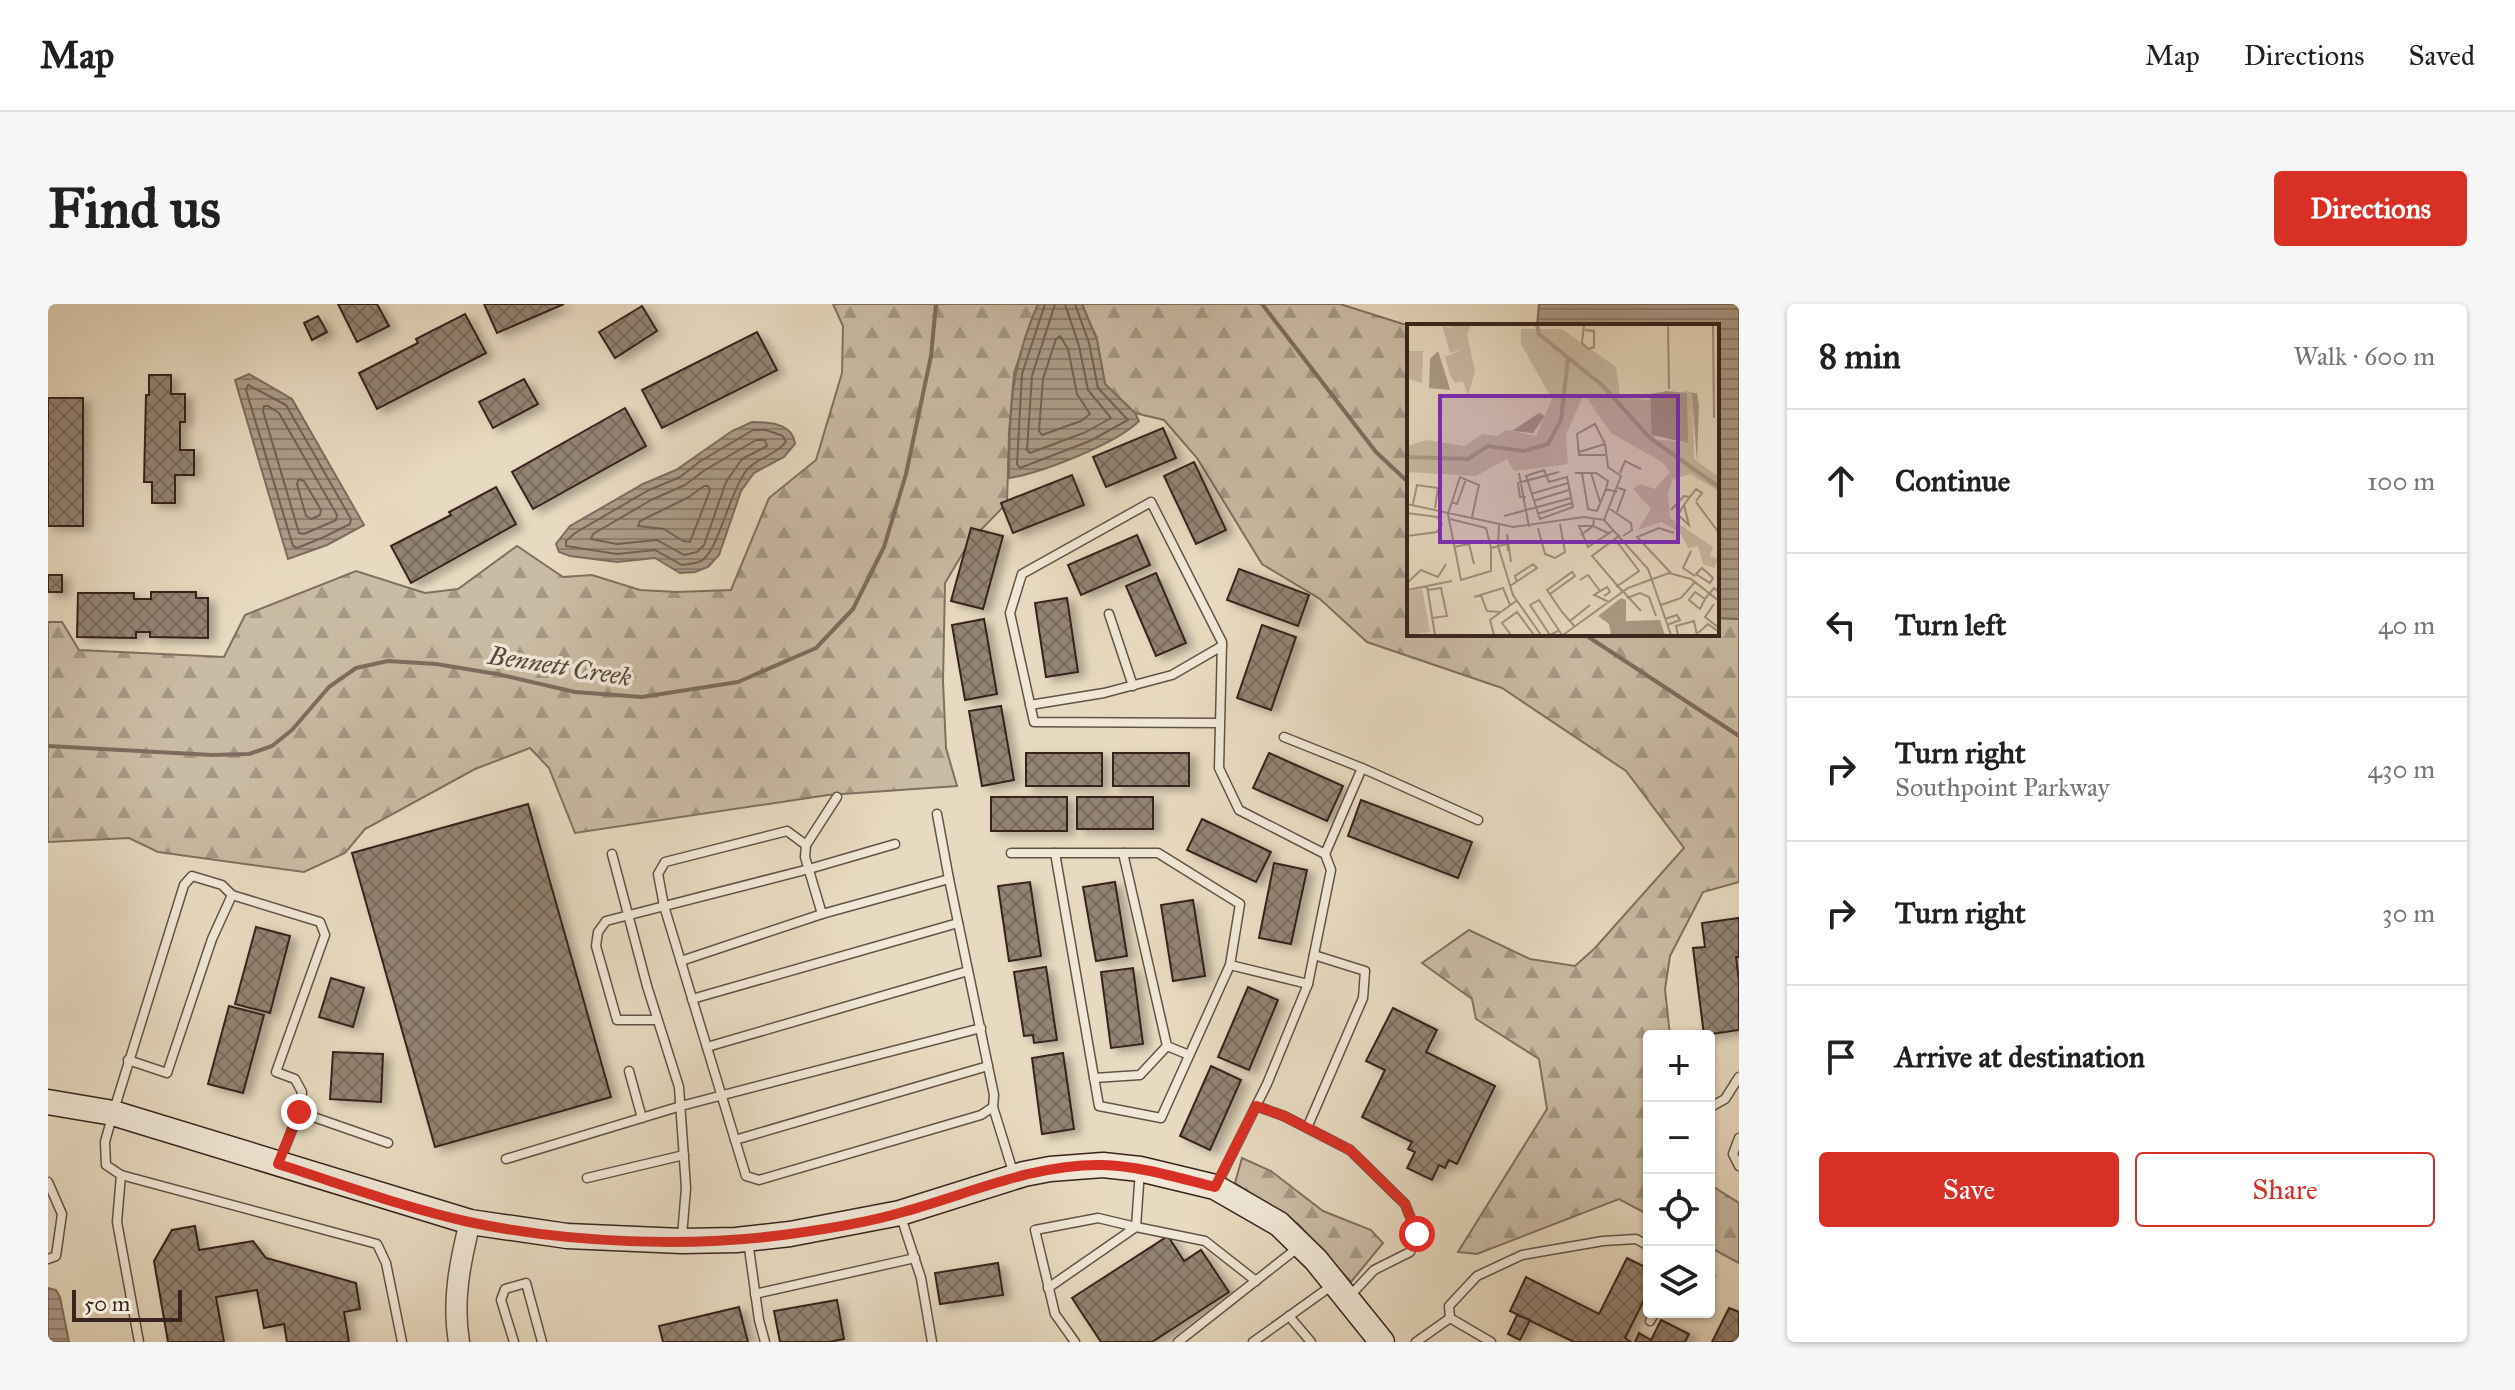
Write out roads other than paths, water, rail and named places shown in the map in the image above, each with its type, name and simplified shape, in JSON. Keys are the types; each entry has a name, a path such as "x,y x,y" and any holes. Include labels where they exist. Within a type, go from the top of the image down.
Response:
{"main road":[{"path":"48,1102 113,1113 470,1222 567,1236 682,1241 747,1239 816,1230 900,1213 1015,1177 1075,1166 1140,1169 1215,1187 1260,1210 1302,1245 1382,1342"}],"street":[{"path":"459,1342 458,1274 470,1222"}],"lane":[{"path":"1215,1187 1256,1106 1308,984 1331,870 1325,854 1239,810 1219,768 1222,642 1151,502 1022,574 1010,613 1034,722 1218,723"},
{"path":"1109,614 1133,686"},
{"path":"1030,705 1104,693 1172,675 1222,646"},
{"path":"1284,737 1478,820"},
{"path":"1325,854 1362,768"},
{"path":"822,914 805,857 806,845 837,797"},
{"path":"937,814 994,1095 993,1107 1015,1177"},
{"path":"806,845 787,831 665,862 658,874 664,906 746,1176 759,1180 981,1115 993,1107"},
{"path":"657,1020 617,1020 596,946 598,932 606,921 895,844"},
{"path":"1011,853 1055,853 1123,853 1158,853 1240,904 1230,965 1161,1118 1099,1106 1055,853"},
{"path":"1123,853 1167,1046"},
{"path":"612,854 657,1020 679,1087 686,1188 682,1241"},
{"path":"278,1164 299,1112 302,1092 295,1079 276,1072 325,935 320,922 232,895 222,885 192,876 184,885 128,1060 105,1142 106,1165 121,1175 377,1244 386,1263 402,1342"},
{"path":"681,961 822,914 949,879"},
{"path":"128,1060 167,1073 212,939 232,895"},
{"path":"692,999 958,923"},
{"path":"1307,1128 1363,998 1365,971 1314,955"},
{"path":"1230,965 1308,984"},
{"path":"707,1047 968,971"},
{"path":"506,1159 681,1106 981,1028"},
{"path":"1094,1078 1140,1075 1167,1046"},
{"path":"1167,1046 1189,1055"},
{"path":"735,1140 988,1066"},
{"path":"629,1071 642,1118"},
{"path":"1715,1105 1725,1099 1739,1077"},
{"path":"1253,1342 1289,1316 1410,1252 1417,1234 1405,1204 1350,1150 1284,1116 1256,1106"},
{"path":"299,1112 388,1143"},
{"path":"1739,1138 1733,1154 1739,1166"},
{"path":"587,1178 684,1155"},
{"path":"1136,1227 1140,1169"},
{"path":"121,1175 117,1222 139,1342"},
{"path":"48,1182 62,1214 56,1256 48,1259"},
{"path":"900,1213 921,1278 932,1342"},
{"path":"1075,1342 1055,1314 1035,1230 1098,1218 1205,1241 1256,1281"},
{"path":"1048,1288 1136,1227"},
{"path":"747,1239 765,1342"},
{"path":"1450,1318 1449,1306 1477,1276 1522,1255 1614,1240 1636,1239 1643,1243"},
{"path":"1178,1342 1302,1245"},
{"path":"755,1294 915,1258"},
{"path":"514,1342 501,1300 505,1289 526,1283 542,1342"},
{"path":"1289,1316 1311,1342"},
{"path":"1416,1342 1450,1318"},
{"path":"1450,1318 1491,1342"}],"water":[{"path":"1038,304 1082,304 1097,340 1105,384 1135,413 1139,421 1113,439 1077,456 1009,478 1013,389 1022,347"},
{"path":"1539,304 1739,304 1739,619 1719,618 1719,324 1537,324"},
{"path":"249,374 292,399 364,525 327,545 288,559 235,380"},
{"path":"752,422 772,423 785,428 795,444 784,457 754,473 741,491 719,555 708,567 680,573 655,558 617,562 559,552 556,544 570,526 643,484 676,470 732,431"},
{"path":"48,1288 56,1290 60,1297 69,1342 48,1342"}],"waterway":[{"name":"Bennett Creek","path":"48,746 212,755 249,754 272,746 292,730 329,687 356,668 388,661 436,664 497,674 575,692 642,697 738,682 816,648 853,609 884,547 906,474 931,356 936,304"},
{"path":"1262,304 1376,452 1407,481"},
{"path":"1587,636 1739,736"}]}
